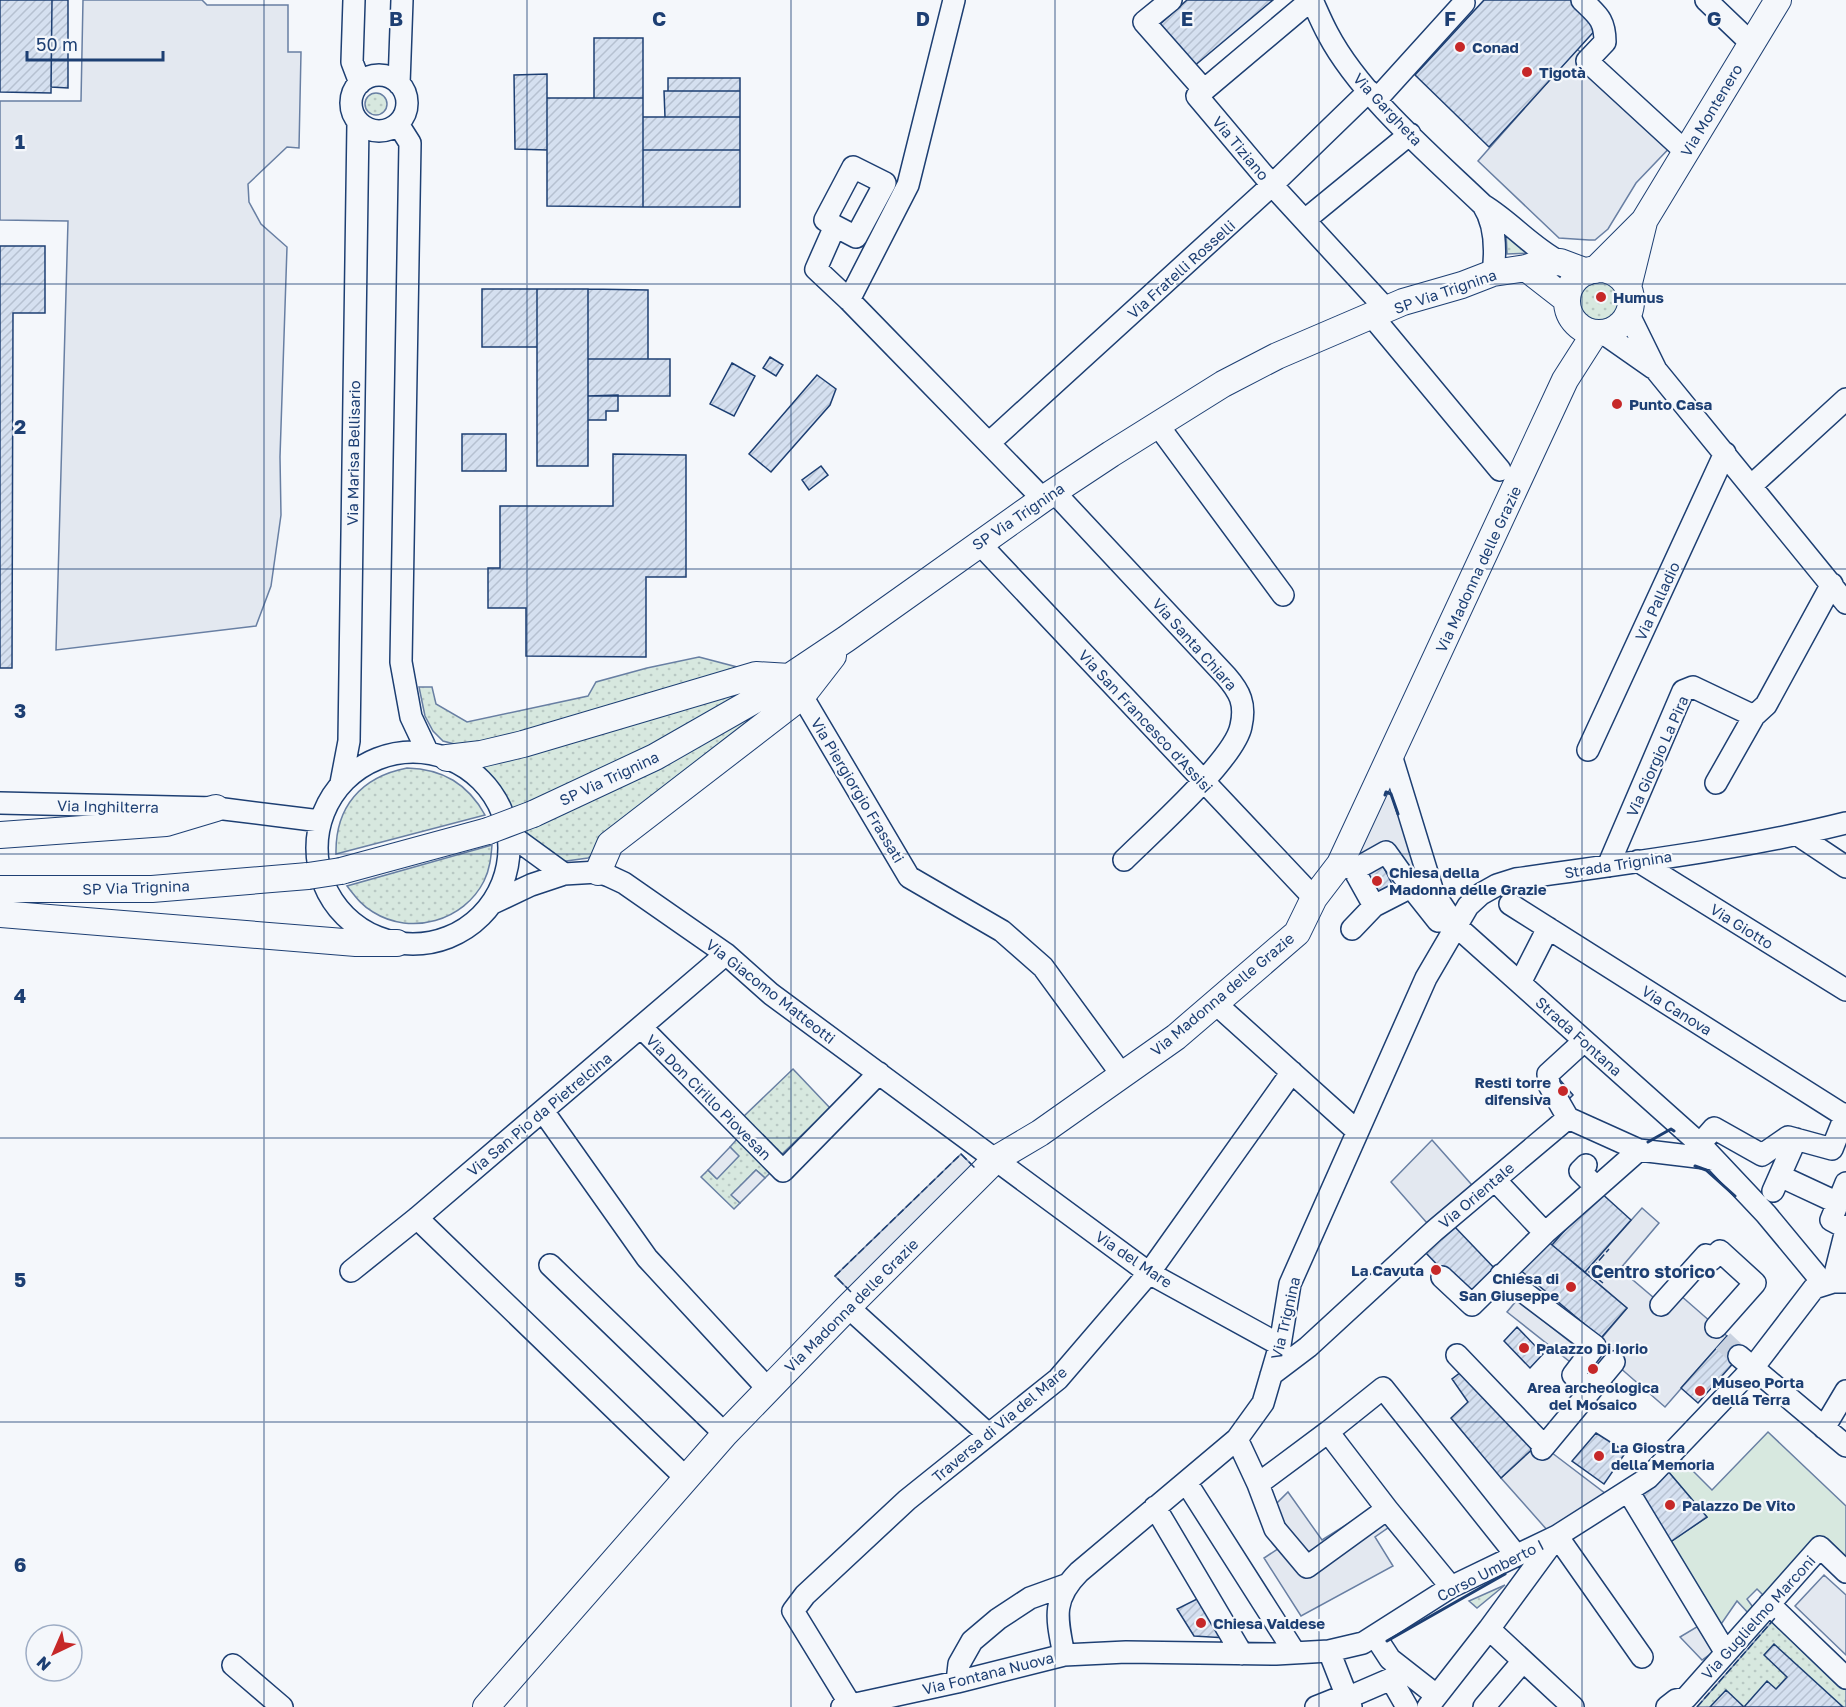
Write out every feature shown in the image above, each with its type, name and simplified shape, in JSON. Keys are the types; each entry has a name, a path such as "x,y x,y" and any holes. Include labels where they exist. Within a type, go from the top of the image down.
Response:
{"main road":[{"name":"Via Montenero","path":"1644,221 1778,0"},
{"path":"1644,221 1628,287 1631,306 1629,315 1613,331 1592,330 1568,309 1573,283 1591,271 1644,221"},
{"path":"1560,262 1591,271 1614,273 1628,287"},
{"name":"SP Via Trignina","path":"0,889 152,889 308,876 341,871 499,833 533,814 655,757 753,701 796,686 846,639 979,543 1048,495 1223,384 1277,356 1403,302 1462,285 1493,273 1526,268 1541,263 1560,262"},
{"path":"1526,268 1557,295 1568,300"},
{"name":"Via Madonna delle Grazie","path":"486,1707 725,1434 996,1159 1040,1133 1176,1037 1297,933 1314,898 1347,867 1391,755 1565,380 1592,330"},
{"path":"438,755 481,754 523,744 756,675 796,686"},
{"path":"598,872 610,844 796,686"},
{"path":"0,835 166,823 216,808"},
{"path":"0,914 356,943 397,943"}],"street":[{"path":"354,0 352,62 360,83"},
{"path":"399,84 402,0"},
{"path":"849,300 908,184 954,0"},
{"path":"1171,0 1144,22 1203,90 1311,0"},
{"name":"Via Gargheta","path":"1311,0 1328,35 1346,62 1410,134 1483,205 1502,216 1541,252 1560,262"},
{"path":"1582,0 1602,19 1605,33 1605,42 1587,61 1686,152"},
{"path":"1706,0 1752,44"},
{"name":"Via Fratelli Rosselli","path":"989,443 1373,95 1464,3"},
{"path":"375,75 392,79 399,84 404,91 407,109 398,124 382,131 365,128 358,123 353,116 351,98 360,83 375,75"},
{"name":"Via Tiziano","path":"1203,90 1197,96 1272,185 1305,220 1380,313 1500,470"},
{"name":"Via Marisa Bellisario","path":"341,783 349,741 358,123"},
{"path":"398,124 410,143 401,662 411,717 438,755"},
{"path":"1305,220 1410,134"},
{"path":"1483,205 1490,216 1493,229 1493,273"},
{"name":"Via Santa Chiara","path":"835,226 816,269 989,443 1048,495 1239,691 1243,705 1241,728 1233,747 1203,782 1124,860"},
{"path":"1629,315 1656,369 1846,603"},
{"path":"1592,330 1656,369"},
{"path":"1752,485 1846,399"},
{"path":"1157,424 1283,595"},
{"name":"Via Palladio","path":"1588,750 1725,453"},
{"name":"Via San Francesco d'Assisi","path":"979,543 1314,898"},
{"path":"1716,783 1754,716 1766,705 1832,584"},
{"name":"Via Piergiorgio Frassati","path":"796,686 909,877 1002,931 1043,967 1122,1075"},
{"name":"Via Giorgio La Pira","path":"1608,866 1683,692 1693,687 1754,716"},
{"path":"409,752 438,755 477,775 489,788 505,818 499,833 510,852 502,887 493,903 474,923 451,937 433,942 415,945 397,943 363,930 348,920 336,906 320,874 317,838 325,807 341,783 356,770 372,760 390,754 409,752"},
{"name":"Strada Fontana","path":"1391,755 1433,892 1455,925 1707,1151 1834,1283"},
{"name":"Via Inghilterra","path":"0,803 216,808 320,820"},
{"name":"Strada Trignina","path":"1455,925 1468,906 1481,894 1497,885 1516,879 1798,835 1846,823"},
{"path":"499,833 564,874"},
{"path":"1798,835 1846,867"},
{"path":"1374,906 1347,867 1386,852 1441,924 1455,925"},
{"name":"Via Giotto","path":"1638,861 1846,990"},
{"name":"Via Giacomo Matteotti","path":"493,903 531,885 564,874 598,872 624,883 726,954 771,994 996,1159"},
{"path":"1352,929 1374,906 1411,887"},
{"name":"Via Canova","path":"1510,904 1846,1115"},
{"name":"Via Trignina","path":"1066,1585 1078,1572 1237,1438 1263,1403 1280,1345 1290,1284 1426,978 1455,925"},
{"path":"1520,983 1548,928"},
{"name":"Via San Pio da Pietrelcina","path":"351,1271 417,1218 726,954"},
{"path":"1215,1003 1357,1131"},
{"name":"Via Don Cirillo Piovesan","path":"641,1028 783,1171 879,1073"},
{"path":"1584,1041 1548,1074 1549,1085 1568,1118 1639,1150 1707,1151 1714,1128 1762,1155 1788,1137 1832,1149 1841,1142 1846,1115"},
{"name":"Traversa di Via del Mare","path":"847,1706 793,1611 805,1595 907,1500 1058,1379 1149,1273 1292,1072"},
{"path":"543,1111 647,1258 768,1389"},
{"name":"Via Orientale","path":"1271,1375 1308,1347 1399,1263 1568,1118"},
{"path":"1796,1139 1776,1184 1838,1203"},
{"path":"1442,1277 1472,1305 1545,1233 1639,1150"},
{"name":"Via del Mare","path":"996,1159 1149,1273 1280,1345"},
{"path":"1586,1165 1580,1171 1596,1187"},
{"path":"1495,1180 1545,1233"},
{"path":"1834,1283 1846,1229 1831,1220 1846,1183"},
{"path":"417,1218 686,1478"},
{"path":"1661,1305 1706,1255 1712,1260 1720,1251 1755,1283 1716,1327"},
{"path":"1399,1263 1420,1254 1427,1261"},
{"path":"550,1265 725,1434"},
{"path":"1501,1275 1595,1346 1573,1375 1591,1389"},
{"name":"Corso Umberto I","path":"1064,1655 1126,1652 1295,1653 1329,1651 1363,1643 1451,1587 1557,1536 1648,1478 1745,1363 1814,1288 1834,1283"},
{"path":"848,1307 988,1434"},
{"path":"1457,1355 1543,1448 1614,1362"},
{"path":"1745,1363 1846,1446"},
{"path":"1258,1484 1383,1388 1516,1555"},
{"path":"1824,1428 1846,1391"},
{"path":"1328,1432 1451,1587"},
{"path":"1237,1438 1275,1529 1307,1567 1387,1509"},
{"path":"1186,1482 1295,1653"},
{"path":"1628,1491 1726,1653"},
{"path":"1155,1508 1242,1653"},
{"path":"1396,1673 1434,1702 1557,1536 1642,1657"},
{"name":"Via Guglielmo Marconi","path":"1667,1707 1676,1700 1686,1698 1820,1547 1846,1572"},
{"path":"1064,1655 1058,1603 1066,1585"},
{"path":"957,1682 959,1664 972,1641 998,1619 1030,1598 1066,1585"},
{"path":"1769,1604 1846,1678"},
{"path":"1489,1629 1523,1660 1550,1699 1573,1707"},
{"path":"1375,1636 1390,1659 1407,1707"},
{"path":"1329,1651 1348,1700"},
{"name":"Via Fontana Nuova","path":"847,1706 957,1682 1064,1655"},
{"path":"1485,1707 1523,1660"},
{"path":"233,1665 282,1707"},
{"path":"1316,1707 1348,1700 1396,1673"}],"shaded area":[{"path":"83,0 202,0 207,5 288,5 288,52 301,52 299,148 287,147 248,184 249,202 261,224 287,247 280,457 281,515 271,586 256,626 56,650 68,221 0,220 0,101 81,101"},
{"path":"1577,49 1678,139 1636,183 1608,229 1595,240 1559,238 1478,161"},
{"path":"376,93 384,96 387,104 384,112 376,115 368,112 365,104 368,96"},
{"path":"1506,230 1530,253 1507,254"},
{"path":"1600,282 1615,288 1621,303 1615,318 1600,324 1585,318 1579,303 1585,288"},
{"path":"699,657 737,667 762,721 588,858 559,862 522,837 511,806 494,783 458,745 443,741 433,731 425,716 419,687 432,687 436,704 467,722 588,696 596,682"},
{"path":"407,768 432,771 453,780 471,795 485,815 336,854 340,822 354,797 376,779"},
{"path":"1386,792 1391,794 1438,927 1395,890 1354,862"},
{"path":"492,845 488,872 475,895 464,906 435,921 404,923 388,919 365,907 347,886"},
{"path":"793,1069 830,1108 781,1155 743,1117"},
{"path":"737,1139 771,1172 765,1178 756,1170 732,1195 740,1203 734,1209 701,1177 708,1170 716,1178 738,1156 730,1147"},
{"path":"1432,1140 1479,1193 1434,1231 1391,1182"},
{"path":"730,1147 739,1156 717,1179 708,1170"},
{"path":"961,1154 975,1168 851,1292 835,1276"},
{"path":"756,1170 765,1178 740,1203 731,1195"},
{"path":"1642,1208 1659,1223 1620,1269 1667,1309 1680,1295 1727,1336 1665,1407 1595,1346 1627,1308 1585,1272"},
{"path":"1517,1300 1584,1353 1574,1365 1507,1312"},
{"path":"1768,1432 1846,1506 1846,1560 1823,1538 1766,1598 1757,1589 1747,1599 1755,1610 1751,1616 1737,1601 1717,1630 1669,1543 1707,1517 1667,1470 1680,1458 1712,1490"},
{"path":"1539,1443 1606,1494 1548,1531 1501,1478"},
{"path":"1288,1492 1322,1540 1376,1506 1392,1525 1375,1537 1393,1566 1301,1616 1264,1558 1293,1539 1275,1505"},
{"path":"1824,1575 1846,1595 1846,1655 1795,1606"},
{"path":"1505,1585 1477,1608 1469,1601"},
{"path":"1776,1617 1846,1683 1846,1707 1697,1707"},
{"path":"1700,1625 1716,1650 1702,1660 1680,1637"}],"building":[{"path":"0,0 52,0 51,93 0,92"},
{"path":"52,0 68,0 68,88 51,87"},
{"path":"1187,0 1273,0 1193,67 1158,26"},
{"path":"1484,0 1572,0 1599,26 1489,147 1415,75"},
{"path":"594,38 643,38 643,98 594,98"},
{"path":"547,74 547,150 515,149 514,75"},
{"path":"668,78 740,78 740,91 668,91"},
{"path":"664,91 740,91 740,117 665,117"},
{"path":"547,98 643,98 643,207 547,206"},
{"path":"643,117 740,117 740,150 643,150"},
{"path":"643,150 740,150 740,207 643,207"},
{"path":"0,246 45,246 45,313 13,313 12,668 0,668"},
{"path":"482,289 537,289 537,347 482,347"},
{"path":"537,289 588,289 588,466 537,466"},
{"path":"588,289 648,290 648,359 588,359"},
{"path":"770,357 783,365 776,376 763,368"},
{"path":"588,359 670,359 670,396 588,396"},
{"path":"732,363 755,376 734,416 710,404"},
{"path":"817,375 836,389 830,405 771,472 749,454"},
{"path":"618,395 618,411 606,411 606,420 588,420 588,396"},
{"path":"462,434 506,434 506,471 462,471"},
{"path":"613,454 686,455 686,577 646,577 646,657 526,656 526,608 488,608 488,568 500,568 500,506 613,506"},
{"path":"821,466 828,475 809,490 802,480"},
{"name":"Chiesa della Madonna delle Grazie","path":"1380,860 1395,890 1375,901 1359,872"},
{"name":"Resti torre difensiva","path":"1560,1080 1573,1095 1566,1102 1552,1086"},
{"path":"1599,1191 1631,1220 1585,1272 1552,1245"},
{"path":"1453,1225 1498,1272 1470,1299 1425,1252"},
{"name":"Chiesa di San Giuseppe","path":"1545,1239 1627,1308 1601,1338 1519,1269"},
{"name":"Palazzo Di Iorio","path":"1517,1327 1543,1354 1530,1368 1504,1341"},
{"path":"1727,1336 1744,1351 1698,1403 1681,1388"},
{"path":"1465,1369 1539,1443 1501,1478 1451,1418 1468,1402 1452,1379"},
{"name":"La Giostra della Memoria","path":"1596,1433 1626,1452 1604,1484 1572,1461"},
{"name":"Palazzo De Vito","path":"1667,1470 1707,1517 1669,1543 1636,1492"},
{"name":"Chiesa Valdese","path":"1203,1596 1226,1638 1194,1636 1177,1609"},
{"path":"1774,1644 1843,1707 1744,1707 1767,1681 1776,1689 1787,1677 1764,1655"},
{"path":"1726,1690 1744,1707 1710,1707"}],"tunnel":[{"path":"1723,1341 1739,1356"}],"fence":[{"path":"851,1292 835,1276 961,1154 975,1168"},
{"path":"1603,1283 1589,1272 1609,1249"},
{"path":"1697,1707 1776,1617"}],"wall":[{"path":"1385,795 1386,792 1391,794 1398,814"},
{"path":"1648,1142 1671,1129 1674,1131"},
{"path":"1695,1166 1706,1170 1735,1196"},
{"path":"1387,1641 1505,1574"}],"place":[{"name":"Conad","path":"1460,47"},
{"name":"Tigotà","path":"1527,72"},
{"name":"Humus","path":"1601,297"},
{"name":"Punto Casa","path":"1617,404"},
{"name":"Chiesa della Madonna delle Grazie","path":"1377,881"},
{"name":"Resti torre difensiva","path":"1563,1091"},
{"name":"La Cavuta","path":"1436,1270"},
{"name":"Chiesa di San Giuseppe","path":"1571,1287"},
{"name":"Palazzo Di Iorio","path":"1524,1348"},
{"name":"Area archeologica del Mosaico","path":"1593,1369"},
{"name":"Museo Porta della Terra","path":"1700,1391"},
{"name":"La Giostra della Memoria","path":"1599,1456"},
{"name":"Palazzo De Vito","path":"1670,1505"},
{"name":"Chiesa Valdese","path":"1201,1623"}],"district":[{"name":"Centro storico","path":"1653,1271"}]}
